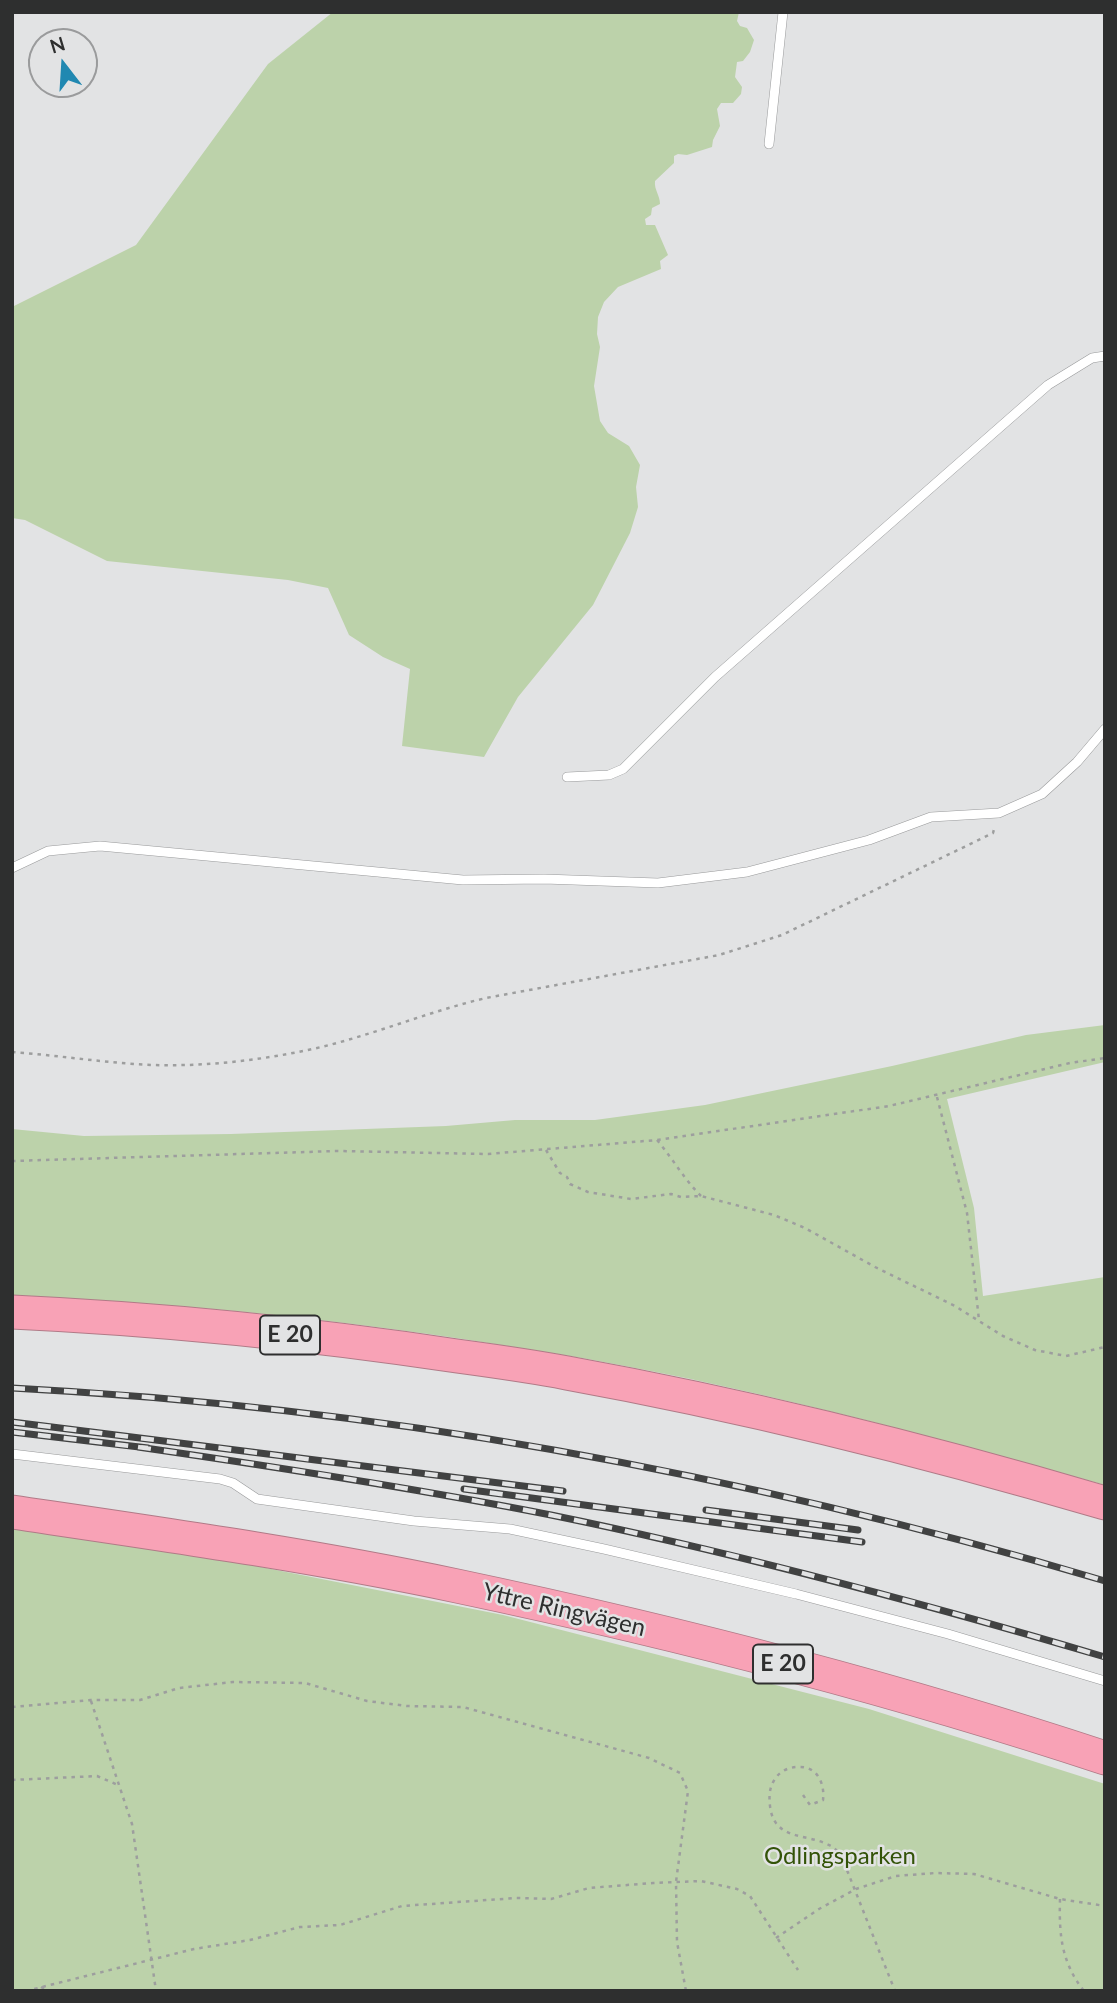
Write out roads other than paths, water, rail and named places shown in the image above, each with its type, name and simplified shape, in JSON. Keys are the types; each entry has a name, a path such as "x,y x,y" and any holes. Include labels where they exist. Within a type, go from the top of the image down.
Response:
{"highway":[{"name":"E 20","path":"12,1312 99,1316 269,1332 566,1372 769,1414 877,1440 958,1460 1105,1503"},
{"name":"Yttre Ringvägen","path":"12,1512 225,1543 456,1586 636,1626 870,1686 1105,1758"}],"lane":[{"path":"769,144 783,12"},
{"path":"567,777 609,775 623,769 715,677 1048,385 1092,358 1105,356"},
{"path":"12,868 48,851 100,846 463,880 544,879 658,883 747,872 869,840 931,817 999,813 1042,794 1077,762 1105,729"},
{"path":"12,1454 220,1479 233,1483 257,1499 414,1521 510,1529 796,1594 948,1634 1105,1681"}],"railway":[{"path":"12,1388 151,1397 290,1411 427,1429 564,1452 701,1478 836,1509 1105,1581"},
{"path":"12,1422 563,1491"},
{"path":"12,1432 148,1448"},
{"path":"138,1447 397,1487 621,1530 830,1580 1105,1657"},
{"path":"464,1489 862,1542"},
{"path":"706,1510 858,1530"}],"park label":[{"name":"Odlingsparken","path":"840,1856"}]}
